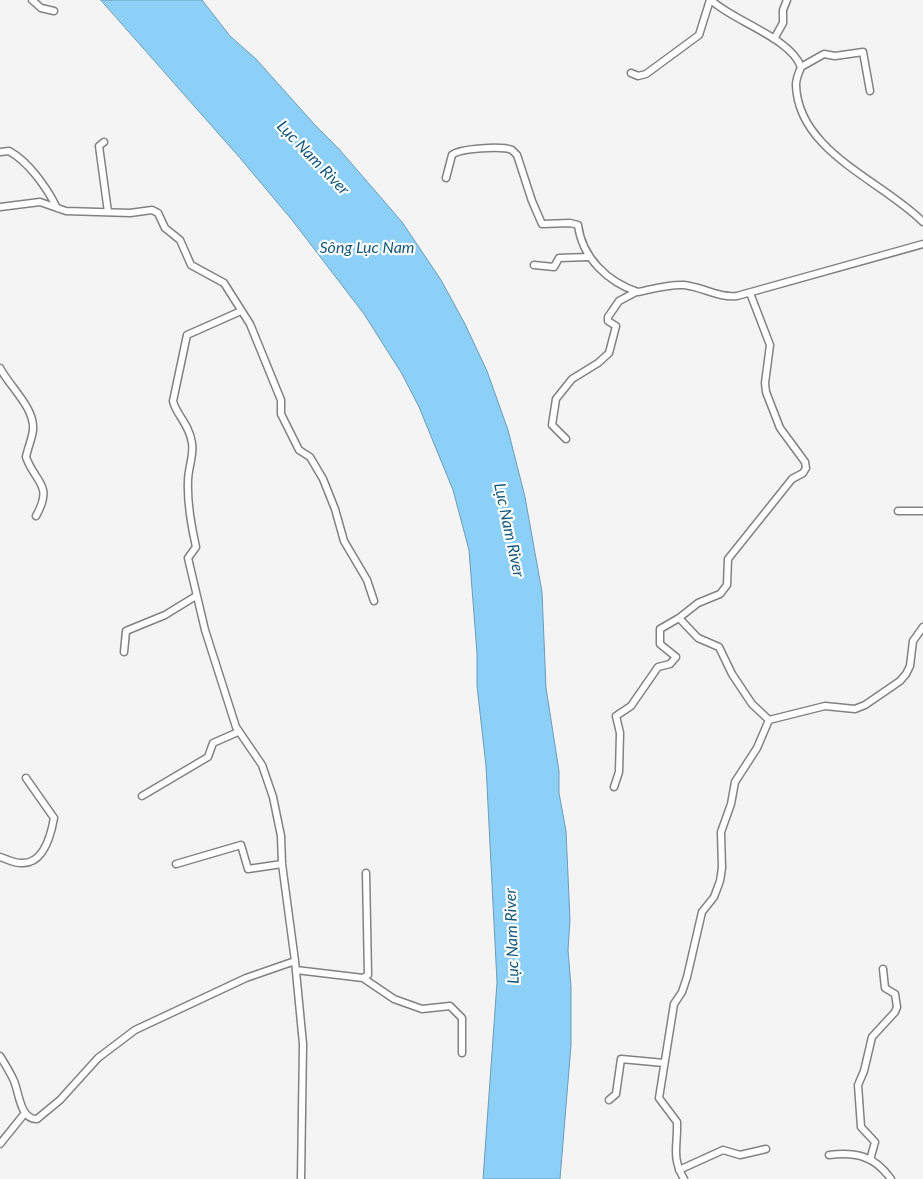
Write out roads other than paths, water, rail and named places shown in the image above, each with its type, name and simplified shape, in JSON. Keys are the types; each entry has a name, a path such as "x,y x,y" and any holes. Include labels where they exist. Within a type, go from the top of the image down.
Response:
{"street":[{"path":"32,0 41,8 54,11"},
{"path":"631,73 638,76 646,74 699,35 711,0 720,8 774,39 796,58 801,67"},
{"path":"774,39 783,23 782,10 787,0"},
{"path":"870,91 863,52 835,56 824,54 801,67 796,80 799,101 807,121 819,140 923,222"},
{"path":"104,142 99,146 108,212"},
{"path":"446,178 452,155 457,151 503,148 512,150 517,155 532,201 542,224 570,223 578,225 588,257 607,275 636,292"},
{"path":"0,152 9,150 17,156 44,185 57,208"},
{"path":"0,207 40,202 66,211 130,213 152,210 158,212 165,228 180,240 191,265 224,283 235,297 241,311 250,324 281,400 281,414 299,450 310,458 323,479 335,509 344,541 367,580 374,601"},
{"path":"566,439 552,425 554,403 572,379 598,363 611,350 616,326 608,321 608,317 619,301 636,292 683,285 724,297 750,292 923,244"},
{"path":"534,265 554,267 559,258 588,257"},
{"path":"614,787 619,772 620,733 616,716 631,706 658,667 670,664 676,660 676,656 660,644 659,633 664,624 679,618 698,603 720,594 727,585 728,559 792,479 803,473 806,468 805,462 780,428 766,392 770,345 750,292"},
{"path":"241,311 187,335 175,390 174,406 184,420 193,444 188,479 188,505 196,547 188,558 196,596 238,732 262,765 268,781 278,823 296,970 303,1051 301,1179"},
{"path":"0,368 7,382 27,406 32,422 32,435 26,457 41,480 44,498 36,516"},
{"path":"898,511 923,511"},
{"path":"124,652 126,631 165,615 196,596"},
{"path":"679,618 698,638 719,647 732,674 752,704 769,720"},
{"path":"684,1179 679,1170 674,1148 677,1122 659,1098 674,1004 682,992 687,977 702,912 714,897 720,881 722,868 721,832 731,804 736,782 757,748 769,720 825,706 855,709 865,705 900,682 910,666 913,641 923,627"},
{"path":"142,796 208,757 213,743 238,732"},
{"path":"0,857 15,863 29,862 43,850 51,837 53,816 26,778"},
{"path":"176,864 241,845 248,870 282,864"},
{"path":"363,978 368,975 366,873"},
{"path":"0,1056 14,1081 24,1113 33,1119 39,1118 60,1100 98,1058 135,1030 246,978 295,961"},
{"path":"870,1160 876,1142 861,1127 858,1088 866,1066 872,1037 893,1016 897,1007 895,994 885,988 883,969"},
{"path":"296,970 363,978 394,999 409,1005 422,1009 447,1006 455,1009 460,1013 463,1023 462,1053"},
{"path":"609,1100 616,1094 622,1059 664,1063"},
{"path":"0,1144 24,1113"},
{"path":"679,1170 723,1150 740,1155 766,1149"},
{"path":"829,1155 854,1153 870,1160 883,1169 891,1179"}],"water":[{"name":"Sông Lục Nam","path":"101,0 202,0 230,36 256,59 339,149 402,222 441,280 465,324 487,371 508,430 525,497 542,592 546,688 559,771 559,793 566,831 570,920 568,950 571,987 571,1045 560,1179 483,1179 497,982 486,766 477,686 477,653 469,550 453,490 419,407 402,374 364,314 292,220"}],"water label":[{"name":"Lục Nam River","path":"313,158"},
{"name":"Lục Nam River","path":"509,530"},
{"name":"Lục Nam River","path":"512,936"}]}
